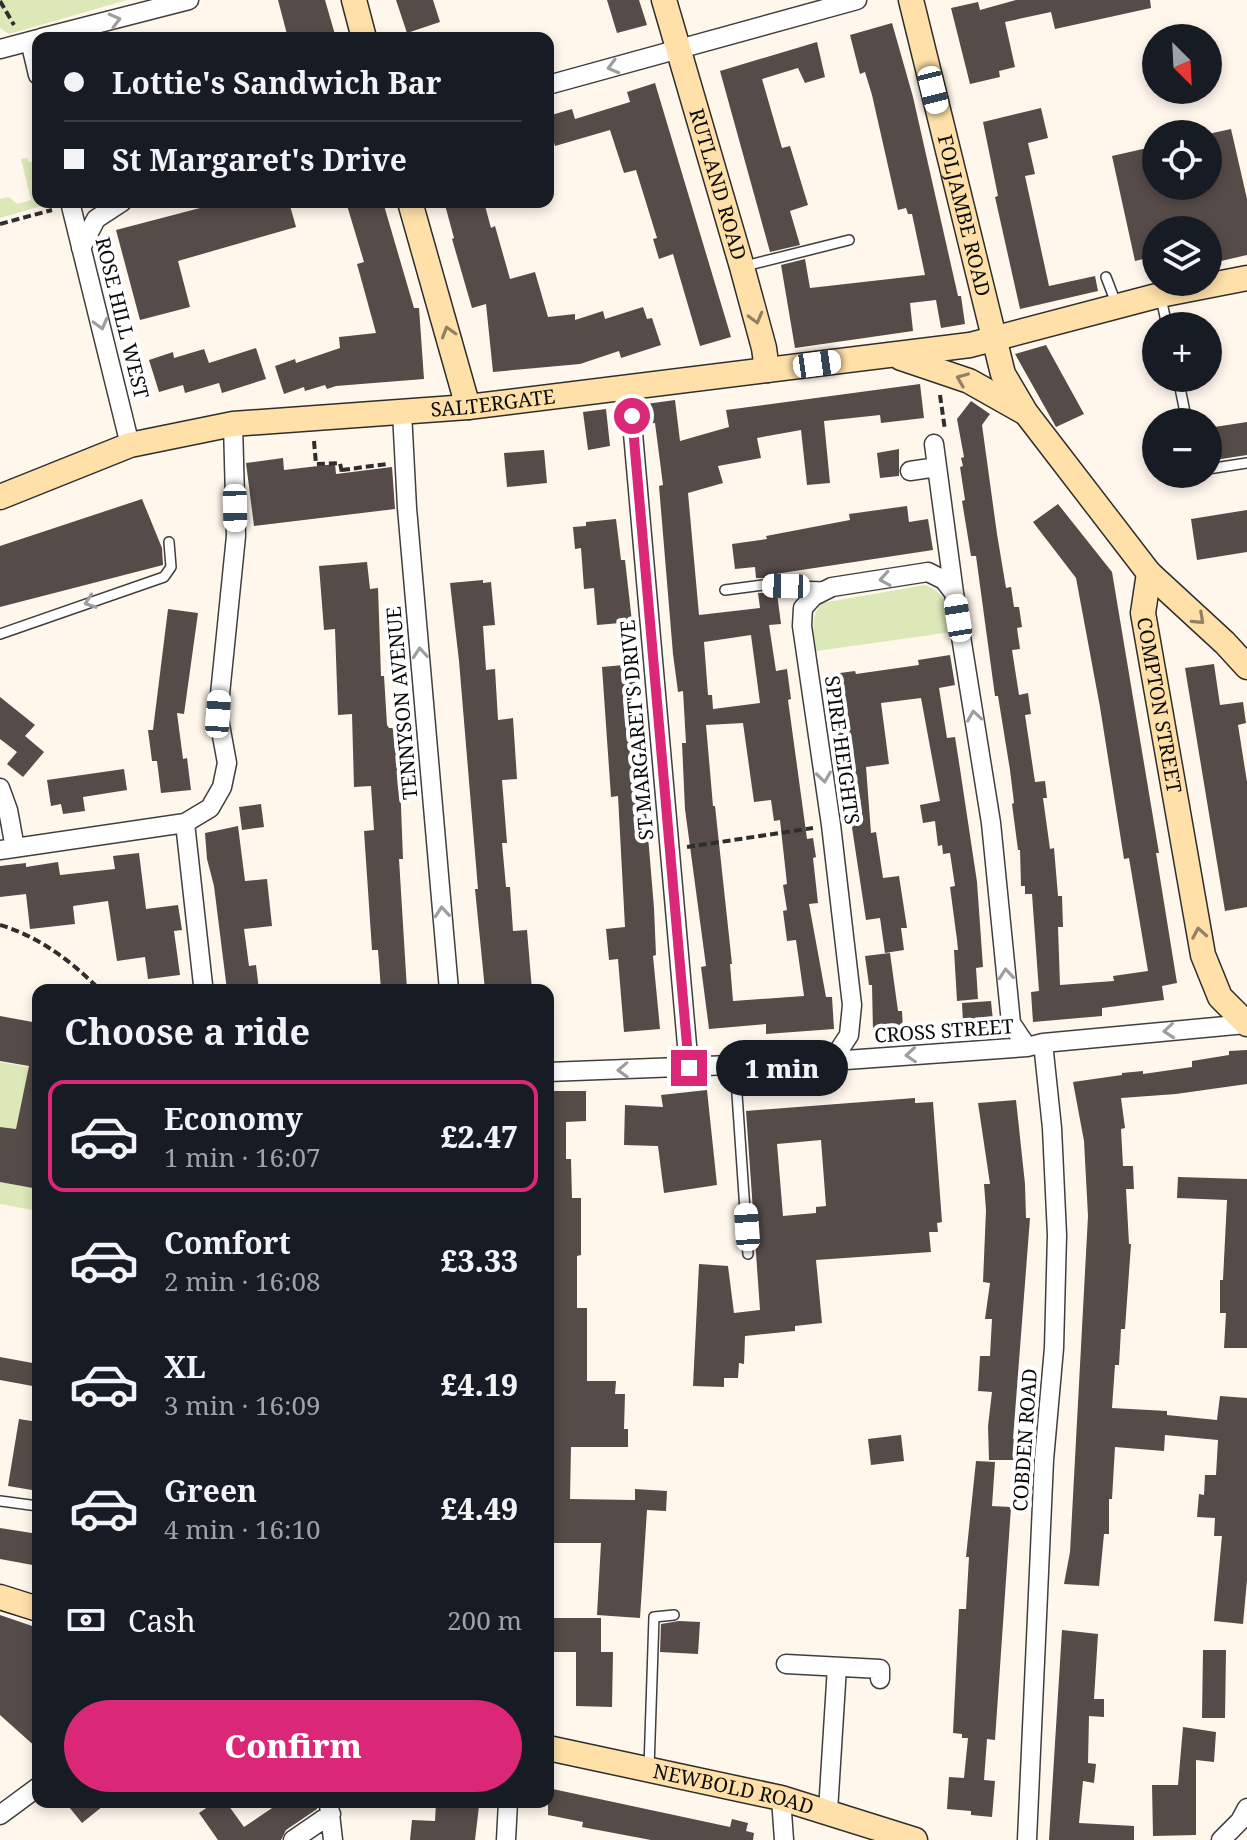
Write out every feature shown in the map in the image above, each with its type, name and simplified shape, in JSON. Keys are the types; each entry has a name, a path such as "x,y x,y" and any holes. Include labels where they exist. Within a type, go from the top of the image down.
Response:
{"street":[{"path":"61,32 165,3 189,0"},
{"path":"354,0 362,32"},
{"name":"RUTLAND ROAD","path":"664,0 742,267 767,370"},
{"path":"554,83 857,0"},
{"name":"FOLJAMBE ROAD","path":"911,0 995,339"},
{"path":"0,49 32,40"},
{"name":"ROSE HILL WEST","path":"71,208 130,445"},
{"path":"81,248 96,219 113,208"},
{"path":"412,208 468,407"},
{"name":"SALTERGATE","path":"1222,283 1247,278"},
{"name":"SALTERGATE","path":"0,497 130,445 233,424 468,407 893,356 970,345 1156,296"},
{"path":"995,339 1003,374 1026,413 1149,573 1247,667"},
{"path":"893,356 969,381 1026,413"},
{"name":"ST MARGARET'S DRIVE","path":"629,388 689,1068"},
{"name":"TENNYSON AVENUE","path":"402,412 448,984"},
{"path":"0,788 8,810 8,849 185,823 210,808 222,787 227,763 218,714 236,536 233,424"},
{"path":"934,444 991,823 1011,1023 1035,1045"},
{"path":"910,471 937,467"},
{"path":"832,587 928,572 944,580 954,593"},
{"name":"COMPTON STREET","path":"1149,573 1143,613 1203,955 1220,997 1247,1024"},
{"name":"SPIRE HEIGHTS","path":"832,587 814,596 803,608 802,626 831,825 852,1005 849,1035 832,1061"},
{"path":"185,823 203,984"},
{"name":"CROSS STREET","path":"554,1072 832,1061 1247,1024"},
{"name":"COBDEN ROAD","path":"1027,1840 1044,1460 1054,1348 1057,1235 1052,1128 1035,1045"},
{"path":"0,1597 32,1607"},
{"path":"786,1664 880,1669 880,1679"},
{"path":"828,1811 837,1667"},
{"name":"NEWBOLD ROAD","path":"554,1749 781,1798 915,1840"},
{"path":"0,1815 32,1791"},
{"path":"781,1798 784,1840"},
{"path":"293,1840 330,1808"},
{"path":"330,1808 333,1840"},
{"path":"506,1840 508,1808"},
{"path":"1221,1840 1240,1821 1247,1808"}],"lane":[{"path":"742,267 849,240"},
{"path":"1106,277 1117,307"},
{"path":"1222,467 1247,463"},
{"path":"0,634 164,577 171,567 169,542"},
{"path":"725,590 763,585 832,587"},
{"path":"735,1065 748,1254"},
{"path":"0,1501 32,1505"},
{"path":"649,1768 654,1617 674,1615"}],"path":[{"path":"0,1 13,23 32,36"},
{"path":"0,224 56,208"},
{"path":"314,418 316,464 340,463 342,472 404,462"},
{"path":"670,850 831,825"},
{"path":"0,925 39,941 74,964 94,984"}],"green space":[{"path":"0,0 127,0 9,34 0,28"},
{"path":"21,159 32,161 32,208 35,208 0,218 0,199 9,197 17,204 31,200"},
{"path":"925,585 943,598 952,632 816,651 814,620 822,603"},
{"path":"0,1062 29,1067 16,1129 0,1127"},
{"path":"0,1182 32,1188 32,1210 0,1204"}],"building":[{"path":"278,0 325,0 334,32 286,32"},
{"path":"396,0 433,0 440,22 407,32"},
{"path":"607,0 639,0 647,25 617,33"},
{"path":"1016,0 1150,0 1151,8 1055,29 1051,12 1005,22 1015,67 999,71 1000,77 970,84 951,8 978,2 980,10"},
{"path":"892,23 913,97 965,324 941,328 936,300 910,303 913,331 795,348 781,265 805,259 810,288 925,275 912,214 908,214 906,208 898,210 872,95 865,72 860,74 850,35"},
{"path":"817,42 825,77 805,83 798,68 762,79 782,148 790,146 808,205 790,211 800,245 770,252 720,71"},
{"path":"655,83 731,337 700,346 673,254 659,259 653,239 657,238 636,170 624,173 610,130 555,146 554,114 572,109 575,119 630,102 627,92"},
{"path":"1041,108 1048,138 1028,143 1035,174 1025,176 1049,286 1095,276 1098,291 1020,309 995,197 998,196 983,122"},
{"path":"1231,129 1247,199 1247,255 1222,261 1222,216 1142,216 1142,259 1135,261 1112,156 1142,149 1142,200 1222,200 1222,131"},
{"path":"200,208 291,208 296,227 178,261 190,307 140,320 116,230"},
{"path":"348,208 385,208 414,308 419,308 424,379 327,389 325,385 305,391 304,387 284,394 275,366 295,359 296,363 340,348 339,337 376,333 357,264 364,262"},
{"path":"446,208 486,208 491,228 495,226 510,279 535,272 548,317 575,314 575,320 603,311 605,319 643,307 647,319 652,318 661,345 621,358 619,351 580,364 493,372 486,304 472,308"},
{"path":"1046,345 1084,414 1056,427 1015,354"},
{"path":"256,348 266,379 222,393 219,383 185,393 183,385 159,392 149,360 173,352 174,358 204,349 209,363"},
{"path":"920,384 924,418 881,423 880,415 824,421 830,483 807,485 801,430 757,438 761,458 718,466 723,483 688,493 699,615 760,608 758,593 777,593 781,624 769,625 776,671 787,669 791,699 788,700 807,839 813,838 816,857 813,858 818,903 809,904 826,997 832,997 834,1029 766,1034 766,1024 709,1029 701,967 706,966 685,809 683,691 678,692 673,654 659,486 663,485 655,423 648,424 646,404 675,400 680,441 729,427 726,410","holes":["751,635 760,703 713,709 712,695 708,695 704,642","743,723 754,802 771,800 774,821 780,820 787,884 783,885 787,941 796,940 804,996 733,1001 732,964 706,725"]},
{"path":"971,401 990,414 982,425 997,534 1006,588 1011,587 1014,607 1019,607 1022,627 1017,628 1020,649 1012,650 1019,695 1028,693 1031,714 1025,715 1035,782 1045,781 1047,798 1043,798 1050,849 1054,848 1058,896 1062,896 1063,927 1058,927 1060,985 1114,981 1113,976 1148,971 1129,858 1124,859 1076,578 1033,522 1058,504 1112,572 1159,853 1156,853 1177,983 1162,986 1164,1000 1102,1008 1102,1016 1033,1022 1031,992 1039,991 1032,894 1025,894 1025,886 1021,886 1020,850 1010,770 998,696 995,696 976,556 971,556 962,501 965,500 960,467 963,466 961,458 964,457 957,419"},
{"path":"606,409 610,446 588,450 583,412"},
{"path":"1247,422 1247,455 1222,459 1222,426"},
{"path":"899,449 899,476 880,478 877,453"},
{"path":"544,450 547,483 507,487 504,453"},
{"path":"283,458 284,470 335,464 336,474 392,467 395,509 254,526 246,463"},
{"path":"142,499 162,548 163,565 0,607 0,546"},
{"path":"907,506 909,522 928,519 933,550 775,574 776,578 756,578 755,567 735,569 732,544 850,520 849,514"},
{"path":"1247,510 1247,552 1197,560 1191,519"},
{"path":"616,519 621,560 625,560 632,622 597,625 594,588 584,589 581,548 575,549 573,527 586,526 586,522"},
{"path":"367,562 370,589 378,588 381,676 384,676 387,725 396,728 399,754 403,859 399,859 407,984 381,984 378,950 372,950 364,831 374,830 371,786 354,787 352,714 338,715 335,629 324,630 319,566"},
{"path":"491,582 495,625 483,626 486,670 495,669 498,720 513,718 517,779 502,780 507,843 502,843 506,887 510,887 513,931 527,930 532,984 484,984 450,583"},
{"path":"168,609 198,613 184,714 177,713 191,790 161,793 157,761 152,761 148,730 153,730"},
{"path":"950,655 955,685 939,688 947,738 955,737 977,882 983,967 976,968 978,999 957,1001 954,950 958,950 950,887 955,886 950,853 943,854 942,845 938,846 935,821 923,823 920,805 940,801 921,698 881,703 889,764 866,767 871,833 876,832 883,878 899,876 907,928 901,928 904,950 885,953 880,918 866,920 833,702 829,703 825,675 919,665 918,660"},
{"path":"634,664 636,693 625,694 630,755 638,754 642,801 645,800 660,1029 624,1032 618,959 609,960 606,929 625,927 618,796 611,797 602,667"},
{"path":"1214,664 1220,705 1243,702 1246,723 1238,725 1247,782 1247,907 1225,911 1185,668"},
{"path":"0,697 35,725 25,736 44,752 23,777 7,764 17,752 0,739"},
{"path":"124,769 127,790 83,797 85,811 63,814 61,804 51,806 47,780"},
{"path":"261,804 264,827 242,830 239,807"},
{"path":"238,826 245,881 267,879 272,926 244,929 249,966 256,965 258,984 226,984 205,833"},
{"path":"139,853 146,909 178,905 182,930 174,931 180,975 148,979 145,957 117,961 108,901 73,906 75,924 30,929 26,894 0,897 0,866 26,863 26,867 58,862 60,875 115,869 113,856"},
{"path":"890,953 903,1030 873,1031 872,985 869,985 865,956"},
{"path":"991,1001 993,1021 963,1023 962,1003"},
{"path":"0,1016 32,1022 32,1188 0,1182 0,1127 16,1129 29,1066 0,1061"},
{"path":"1247,1050 1247,1084 1121,1098 1125,1128 1121,1129 1123,1166 1133,1166 1134,1189 1126,1189 1131,1244 1125,1329 1121,1329 1119,1365 1115,1365 1112,1408 1167,1411 1167,1415 1217,1420 1220,1396 1247,1398 1247,1580 1243,1624 1214,1621 1222,1536 1214,1536 1215,1518 1197,1517 1199,1494 1204,1495 1205,1475 1216,1475 1218,1440 1165,1435 1164,1451 1115,1447 1112,1499 1109,1499 1109,1534 1104,1534 1099,1586 1064,1584 1070,1552 1088,1216 1084,1141 1073,1082 1122,1073 1143,1071 1143,1074 1192,1067 1192,1061 1229,1055 1229,1051"},
{"path":"707,1090 717,1185 664,1193 658,1146 624,1145 625,1105 663,1107 661,1095"},
{"path":"554,1091 586,1091 586,1121 566,1122 566,1159 571,1159 572,1198 581,1198 577,1308 587,1308 587,1381 616,1381 615,1394 625,1394 624,1429 628,1429 628,1447 571,1447 570,1499 635,1500 635,1489 667,1491 666,1511 647,1510 640,1618 597,1615 601,1543 554,1543"},
{"path":"915,1098 915,1103 933,1102 942,1222 937,1223 938,1232 929,1232 931,1252 816,1260 822,1323 795,1326 795,1331 745,1336 744,1364 739,1363 738,1378 724,1378 724,1387 693,1386 699,1264 728,1266 734,1313 760,1310 746,1111","holes":["821,1140 826,1206 816,1207 816,1213 783,1216 777,1144"]},
{"path":"1016,1100 1026,1218 1030,1218 1013,1439 1018,1439 1017,1460 989,1460 988,1426 992,1392 978,1391 980,1356 990,1356 992,1319 985,1319 990,1283 983,1282 984,1184 990,1184 978,1103"},
{"path":"1178,1177 1247,1179 1247,1348 1224,1348 1226,1313 1220,1313 1220,1280 1223,1280 1227,1200 1177,1198"},
{"path":"0,1357 32,1363 32,1386 0,1380"},
{"path":"19,1419 32,1421 32,1490 8,1486"},
{"path":"901,1435 904,1461 871,1465 868,1439"},
{"path":"976,1461 995,1462 992,1506 1011,1507 995,1740 987,1739 984,1780 995,1781 992,1817 947,1809 949,1777 964,1778 968,1738 953,1733 959,1609 966,1609 969,1557 966,1557"},
{"path":"0,1528 32,1533 32,1565 0,1559"},
{"path":"0,1615 32,1626 32,1744 0,1715"},
{"path":"554,1618 601,1618 601,1652 613,1652 612,1707 576,1706 576,1652 554,1652"},
{"path":"700,1622 698,1654 660,1652 661,1624"},
{"path":"1062,1630 1098,1634 1094,1699 1104,1699 1104,1717 1089,1716 1088,1763 1096,1764 1094,1783 1083,1781 1079,1823 1134,1826 1134,1840 1049,1840"},
{"path":"1203,1650 1226,1650 1225,1718 1202,1718"},
{"path":"1183,1727 1216,1732 1214,1762 1196,1760 1196,1835 1153,1836 1152,1785 1178,1785"},
{"path":"554,1789 730,1827 732,1819 748,1823 746,1831 754,1833 753,1840 651,1840 582,1827 583,1822 548,1815 548,1808 554,1808"},
{"path":"70,1808 101,1808 82,1823"},
{"path":"206,1808 230,1808 244,1827 272,1808 317,1808 286,1830 281,1840 218,1840 199,1813"},
{"path":"436,1808 479,1808 475,1840 410,1840 412,1820 435,1821"}],"route":[{"path":"632,416 689,1068"}]}
